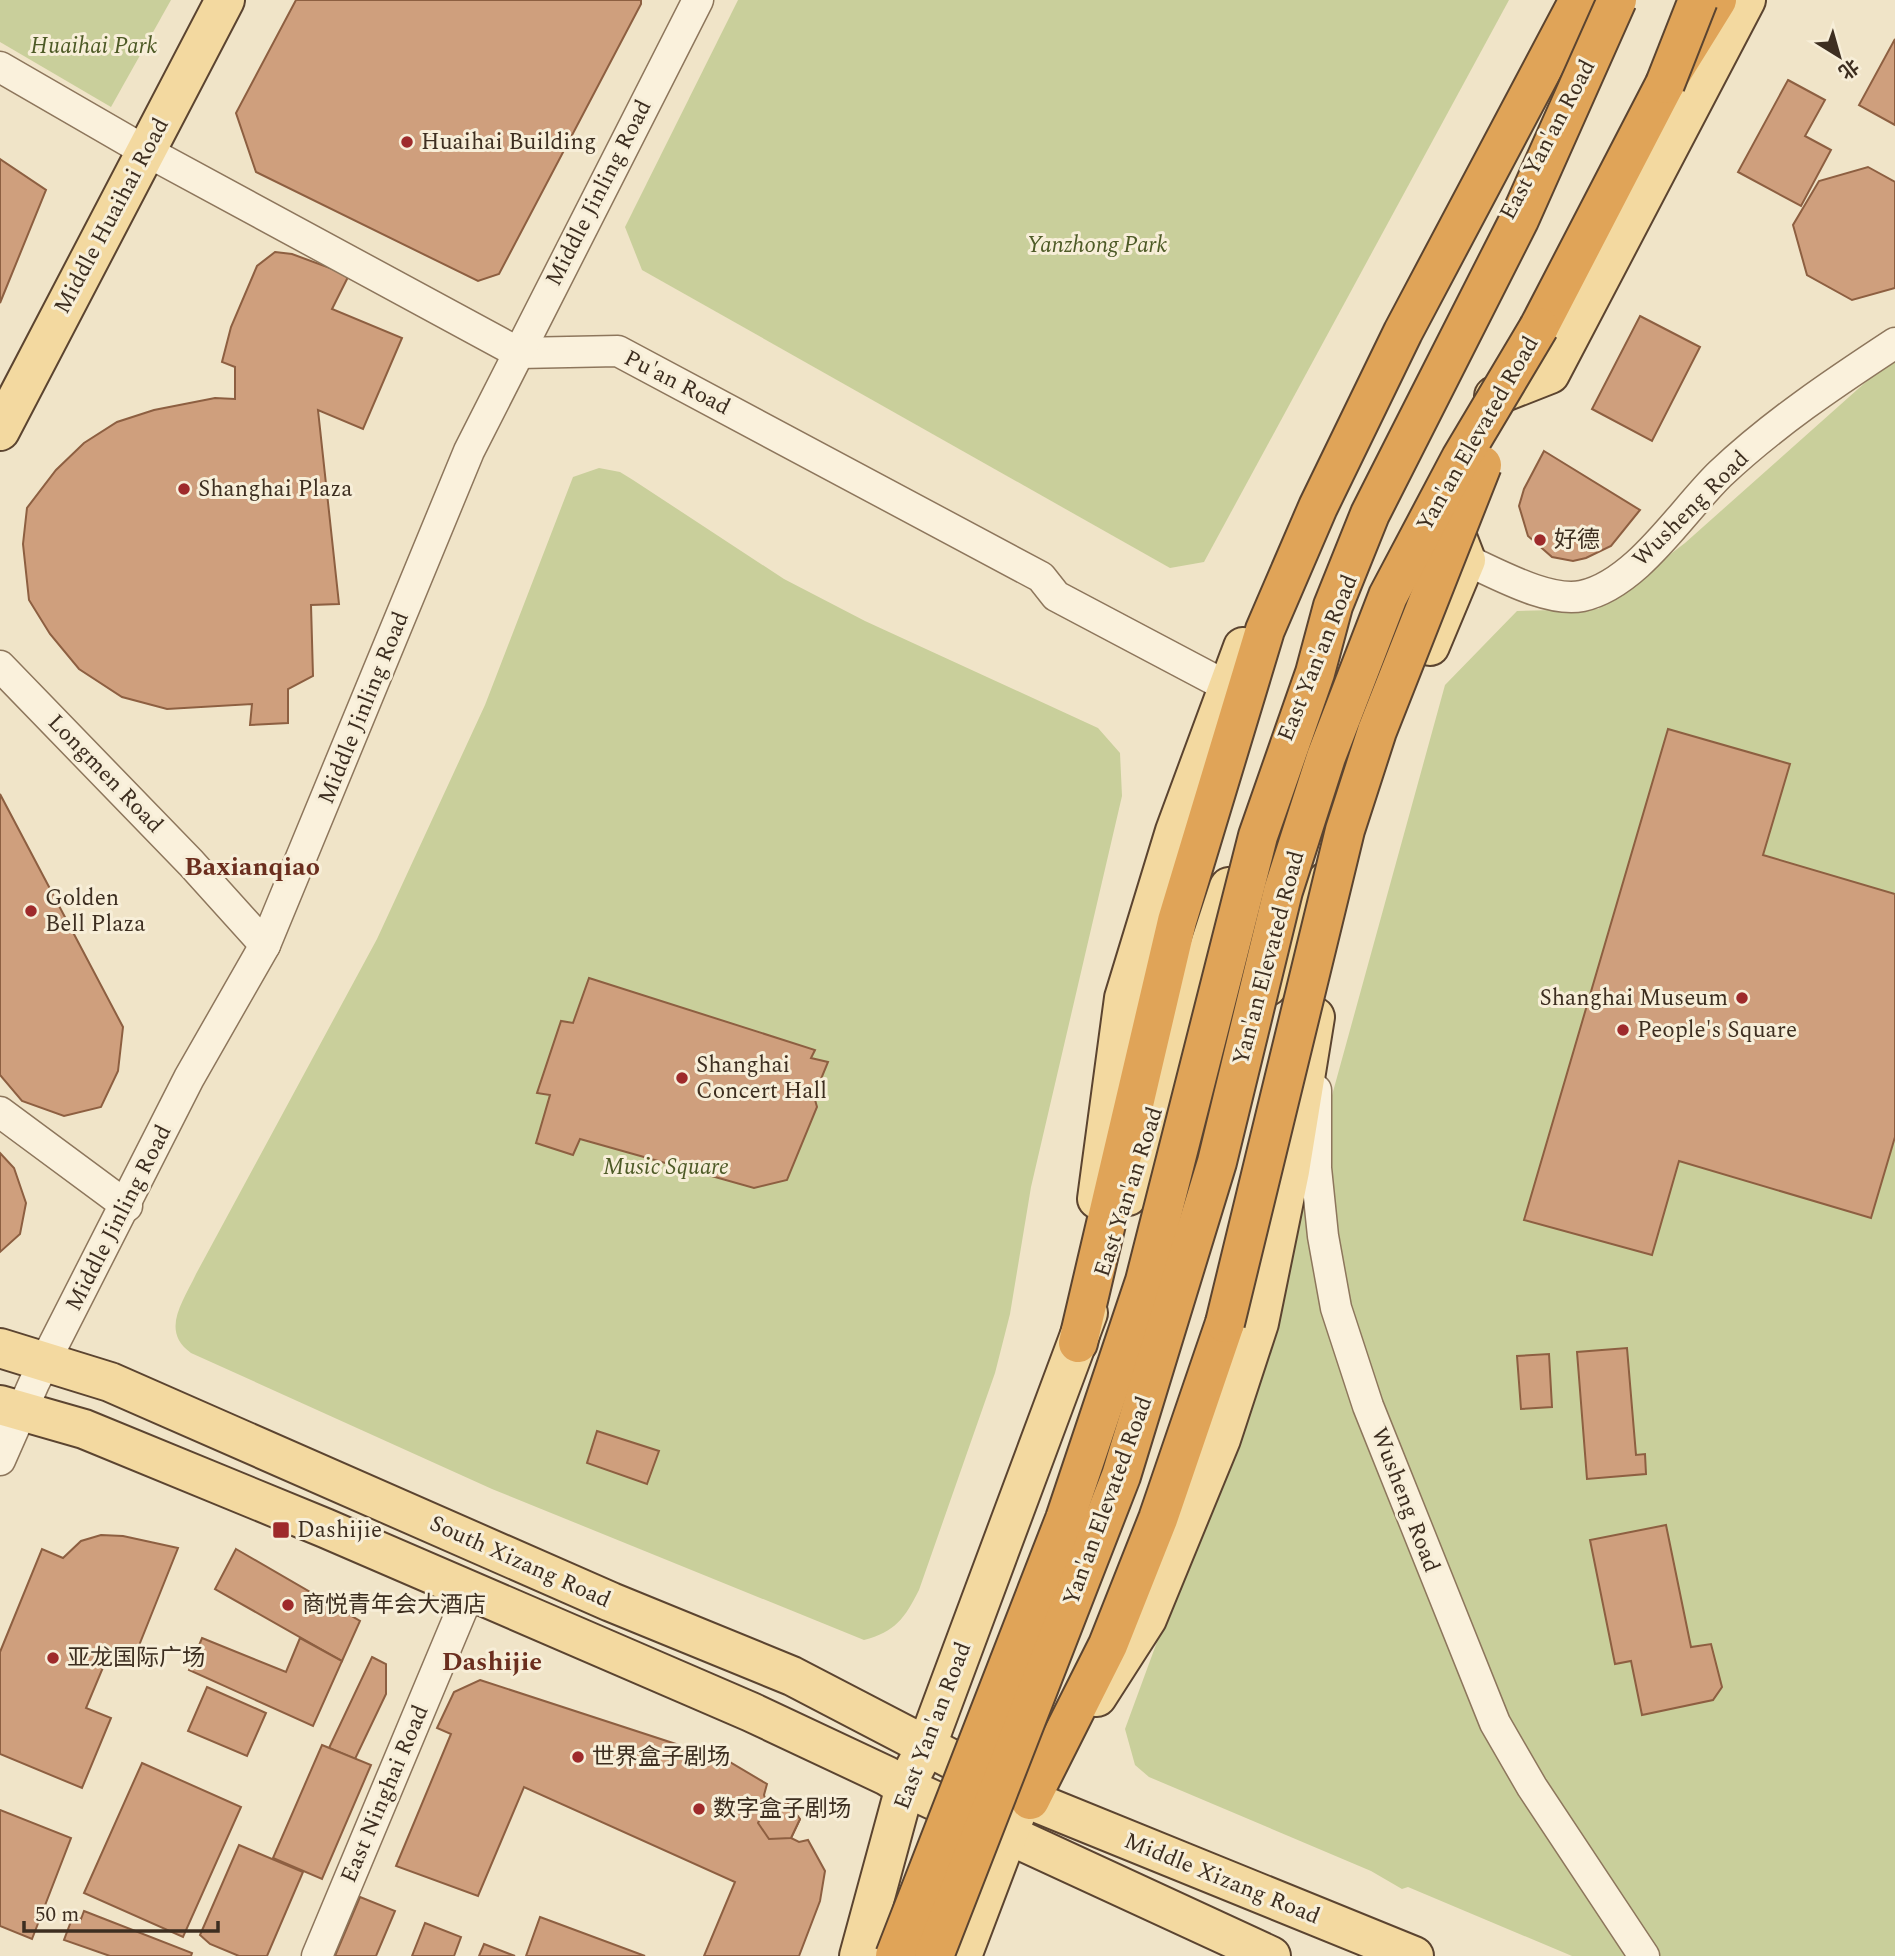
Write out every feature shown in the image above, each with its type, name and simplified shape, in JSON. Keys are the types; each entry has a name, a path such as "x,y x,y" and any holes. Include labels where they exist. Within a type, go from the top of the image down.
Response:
{"highway":[{"path":"1078,1343 1177,920 1265,630 1312,520 1402,332 1579,0"},
{"path":"1518,220 1617,0"},
{"name":"Yan'an Elevated Road","path":"895,1956 1065,1519 1136,1307 1184,1137 1258,836 1315,673 1333,606 1370,514 1518,220 1638,0"},
{"name":"Yan'an Elevated Road","path":"934,1956 1121,1476 1217,1162 1283,891 1326,757 1388,596 1461,458 1539,327 1665,84 1700,0"},
{"path":"1665,84 1717,0"},
{"path":"1027,1797 1108,1645 1158,1519 1225,1323 1345,830 1377,731 1539,327"},
{"path":"869,1956 1075,1420 1141,1211 1234,834 1292,681 1333,606"}],"main road":[{"name":"Middle Huaihai Road","path":"0,431 225,0"},
{"name":"East Yan'an Road","path":"1078,1343 1124,998 1175,831 1228,687 1295,514 1579,0"},
{"name":"East Yan'an Road","path":"859,1956 905,1787 927,1745 1078,1343 1243,843 1462,305 1566,103 1624,0"},
{"path":"1027,1797 1045,1713 1163,1384 1221,1192 1268,986 1290,899 1316,816 1378,657 1494,396 1700,0"},
{"path":"1494,396 1550,374 1746,0"},
{"path":"962,1956 1008,1835 1027,1797 1147,1619 1221,1439 1258,1323 1290,1171 1319,996 1370,803 1466,560 1445,505"},
{"path":"1268,986 1370,803"},
{"name":"South Xizang Road","path":"0,1348 110,1382 611,1602 792,1676 1027,1797"},
{"name":"South Xizang Road","path":"11,1409 84,1429 325,1528 469,1593 751,1712 1008,1835"},
{"name":"Middle Xizang Road","path":"1027,1797 1414,1956"},
{"name":"Middle Xizang Road","path":"1008,1835 1271,1956"}],"street":[{"name":"Middle Jinling Road","path":"0,1460 11,1409 45,1363 127,1206 190,1077 265,945 469,451 698,0"},
{"name":"Pu'an Road","path":"0,67 146,151 519,353 618,351 1041,577 1056,596 1228,687"},
{"name":"Wusheng Road","path":"1466,560 1533,589 1558,595 1581,596 1600,588 1632,569 1721,474 1764,437 1835,382 1895,343"},
{"name":"Longmen Road","path":"0,666 191,863 265,945"},
{"name":"Wusheng Road","path":"1319,996 1316,1168 1323,1237 1336,1308 1368,1406 1495,1723 1540,1798 1644,1956"},
{"path":"0,1112 127,1206"},
{"name":"East Ninghai Road","path":"317,1956 469,1593"}],"green space":[{"name":"Huaihai Park","path":"0,0 171,0 111,107 0,42"},
{"name":"Yanzhong Park","path":"738,0 1509,0 1204,562 1170,568 642,270 625,227"},
{"name":"People's Square","path":"1895,356 1895,1956 1572,1956 1408,1887 1402,1889 1371,1871 1149,1777 1135,1765 1125,1729 1255,1375 1445,685 1517,611 1598,609 1685,543"},
{"name":"Music Square","path":"599,468 620,472 784,579 865,621 1098,728 1120,753 1122,796 1031,1187 1010,1314 995,1373 919,1590 898,1622 884,1633 864,1640 492,1489 191,1353 177,1335 177,1316 185,1295 377,939 485,705 573,477"}],"building":[{"name":"Huaihai Building","path":"296,0 641,0 641,4 499,274 478,281 256,172 236,113"},
{"path":"1895,39 1895,125 1859,105"},
{"path":"1788,80 1825,100 1805,136 1831,150 1801,206 1738,172"},
{"path":"0,159 46,190 0,303"},
{"path":"1868,167 1895,182 1895,288 1852,300 1807,275 1793,225 1819,181"},
{"name":"Shanghai Plaza","path":"275,252 292,254 349,275 332,309 402,338 363,429 318,410 339,604 311,605 313,676 288,689 288,723 250,725 252,704 167,709 122,697 79,669 50,634 29,600 23,544 27,508 56,470 84,443 117,422 154,410 215,398 235,399 235,367 222,362 231,327 257,266"},
{"path":"1640,316 1700,347 1652,441 1592,409"},
{"path":"1544,451 1640,510 1611,546 1573,561 1552,557 1528,536 1519,506 1524,489"},
{"name":"Shanghai Museum","path":"1668,729 1790,764 1763,855 1895,894 1895,1137 1871,1218 1679,1161 1652,1255 1524,1220"},
{"name":"Golden Bell Plaza","path":"0,794 123,1027 118,1071 101,1107 64,1116 22,1101 0,1075"},
{"name":"Shanghai Concert Hall","path":"589,978 815,1050 811,1058 828,1062 814,1096 817,1107 787,1180 754,1188 580,1139 573,1155 536,1143 550,1095 537,1093 561,1021 573,1023"},
{"path":"0,1153 14,1168 26,1203 20,1234 0,1252"},
{"path":"1627,1348 1636,1455 1645,1454 1646,1474 1587,1479 1577,1352"},
{"path":"1549,1354 1552,1407 1521,1409 1517,1356"},
{"path":"597,1431 659,1451 647,1484 587,1463"},
{"path":"1666,1525 1691,1647 1711,1644 1722,1687 1713,1700 1642,1715 1631,1661 1615,1664 1590,1540"},
{"name":"亚龙国际广场","path":"101,1535 123,1536 178,1548 132,1663 109,1653 86,1708 111,1718 82,1788 0,1754 0,1652 42,1549 63,1558 81,1541"},
{"name":"商悦青年会大酒店","path":"236,1549 360,1621 342,1661 215,1589"},
{"path":"202,1638 286,1672 300,1638 342,1661 313,1726 189,1670"},
{"path":"372,1657 386,1664 386,1694 355,1759 329,1748"},
{"path":"480,1680 728,1761 767,1784 764,1795 767,1804 787,1802 800,1819 791,1838 799,1842 808,1840 825,1871 820,1901 799,1956 704,1956 735,1882 524,1787 478,1896 396,1866 451,1734 437,1728 454,1692"},
{"path":"207,1687 266,1713 247,1756 188,1731"},
{"path":"322,1745 371,1765 322,1879 273,1858"},
{"path":"142,1763 241,1807 183,1937 84,1893"},
{"path":"787,1802 800,1819 791,1838 769,1839 758,1823 767,1804"},
{"path":"0,1810 71,1838 32,1939 0,1926"},
{"path":"239,1845 303,1872 267,1956 239,1956 210,1944 200,1935"},
{"path":"360,1897 395,1911 376,1956 335,1956"},
{"path":"84,1911 192,1953 191,1956 110,1956 64,1940 73,1916 81,1919"},
{"path":"540,1917 645,1956 526,1956"},
{"path":"425,1923 461,1937 454,1956 412,1956"},
{"path":"484,1944 515,1956 479,1956"}],"place":[{"name":"Huaihai Building","path":"407,142"},
{"name":"Shanghai Plaza","path":"184,489"},
{"name":"好德","path":"1540,540"},
{"name":"Golden Bell Plaza","path":"31,911"},
{"name":"Shanghai Museum","path":"1742,998"},
{"name":"People's Square","path":"1623,1030"},
{"name":"Shanghai Concert Hall","path":"682,1078"},
{"name":"Dashijie","path":"281,1530"},
{"name":"商悦青年会大酒店","path":"288,1605"},
{"name":"亚龙国际广场","path":"53,1658"},
{"name":"世界盒子剧场","path":"578,1757"},
{"name":"数字盒子剧场","path":"699,1809"}],"district":[{"name":"Baxianqiao","path":"252,867"},
{"name":"Dashijie","path":"492,1662"}]}
